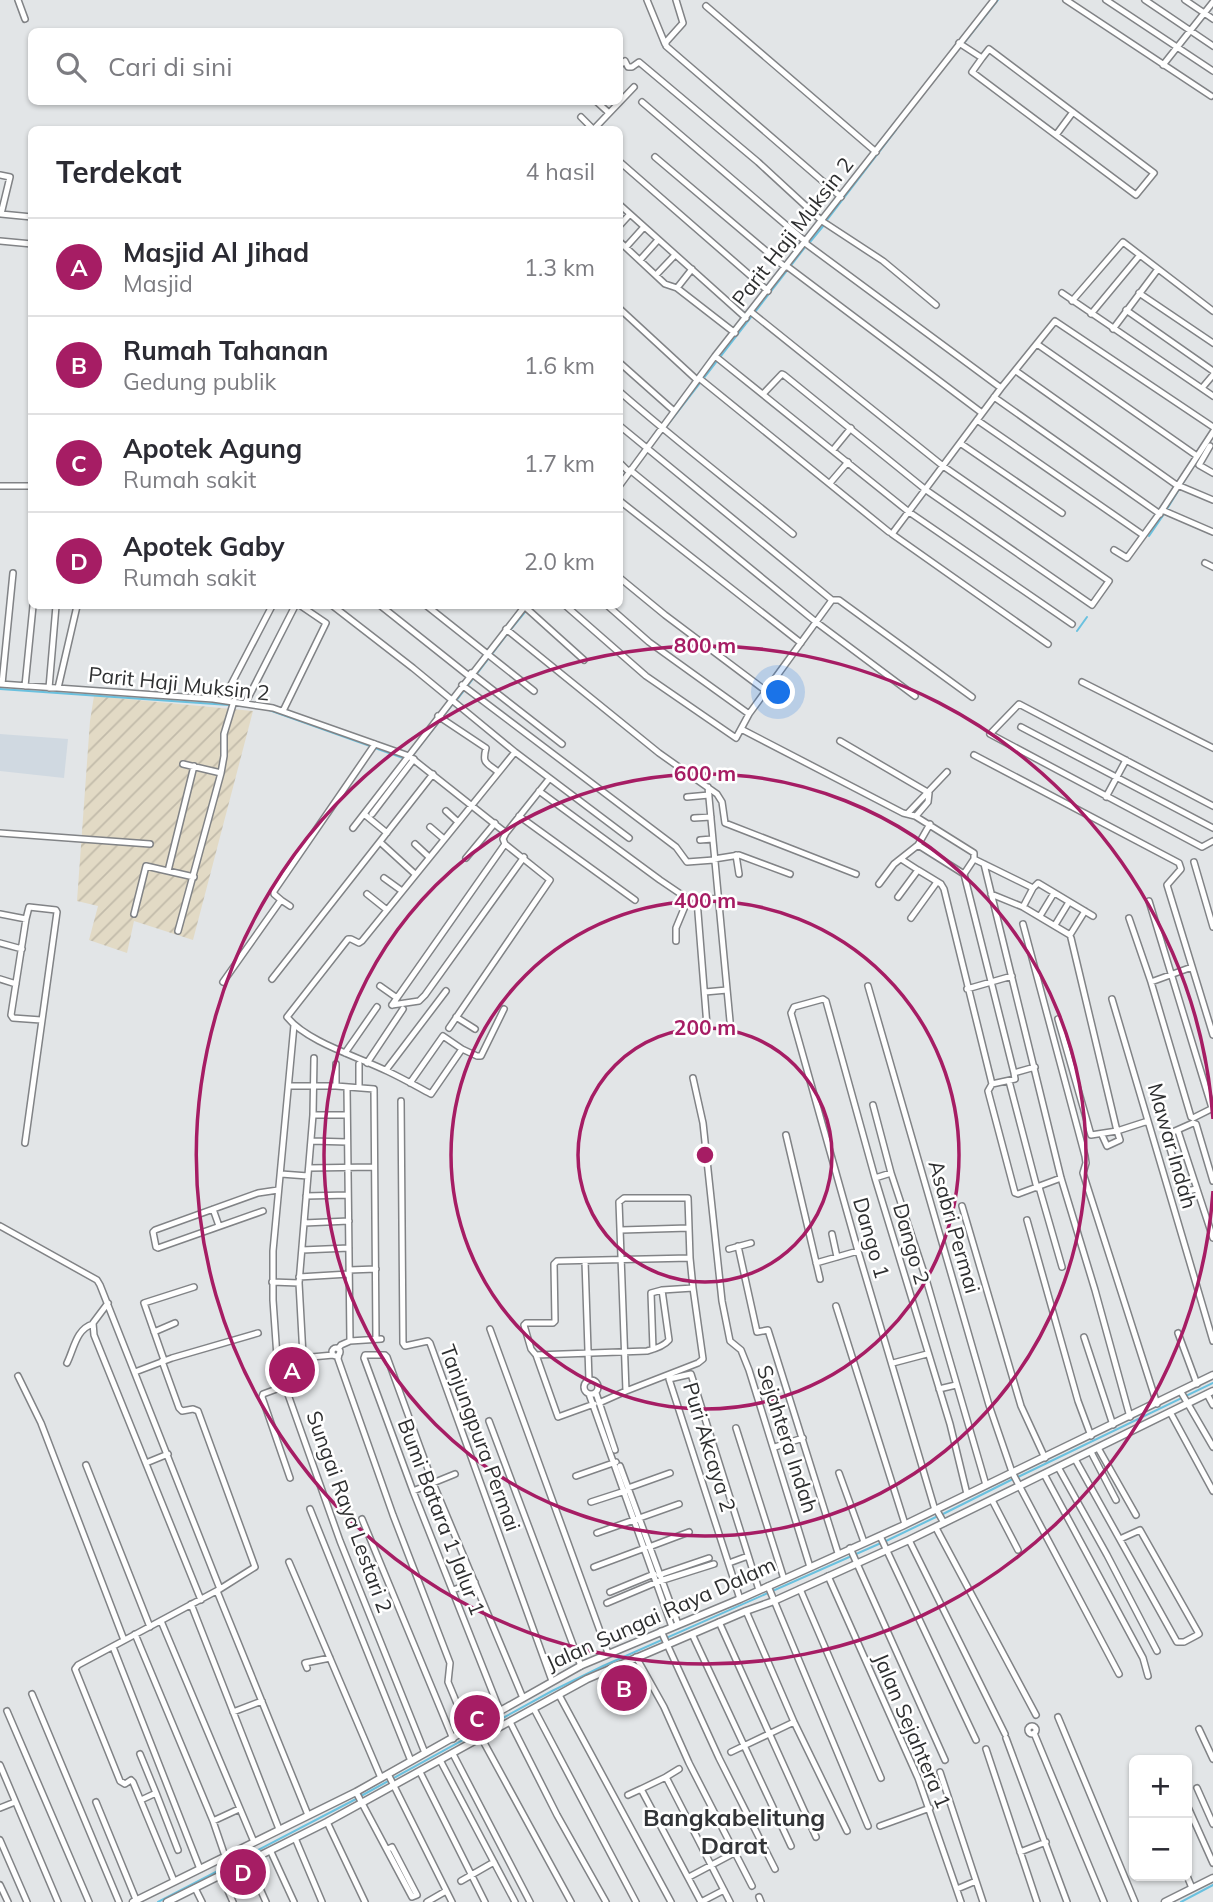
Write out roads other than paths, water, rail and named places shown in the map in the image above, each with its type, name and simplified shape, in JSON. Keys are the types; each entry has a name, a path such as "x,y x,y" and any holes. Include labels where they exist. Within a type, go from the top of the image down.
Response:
{"street":[{"path":"18,0 25,19"},
{"path":"647,0 665,44 841,197"},
{"path":"665,44 683,23 676,0"},
{"name":"Parit Haji Muksin 2","path":"623,481 715,356 788,269 806,242 962,45 994,0"},
{"path":"1066,0 1211,96"},
{"path":"1106,0 1213,71"},
{"path":"1145,0 1213,46"},
{"path":"1185,0 1213,19"},
{"path":"1163,65 1213,2"},
{"path":"706,6 876,152"},
{"path":"962,45 982,58"},
{"path":"989,49 1073,112 1154,173 1136,195 972,72 989,49"},
{"path":"623,63 625,61 628,67 632,67 639,61 758,162 822,222 883,261 936,305"},
{"path":"623,95 634,87"},
{"path":"642,102 806,242 1001,388"},
{"path":"600,105 609,113"},
{"path":"596,126 615,105"},
{"path":"1056,135 1073,112"},
{"path":"581,117 590,126"},
{"path":"655,157 788,269 982,413"},
{"path":"623,165 768,291"},
{"path":"0,175 10,178 2,204 0,224"},
{"path":"623,208 748,315 943,466 1110,581 1093,605 926,490 782,374 763,394"},
{"path":"1,214 28,217"},
{"path":"623,222 630,214"},
{"path":"626,247 644,227"},
{"path":"639,260 658,240"},
{"path":"0,241 28,244"},
{"path":"1072,300 1121,243 1125,243 1213,311"},
{"path":"623,244 656,275 735,333"},
{"path":"656,275 675,255"},
{"path":"1091,314 1140,255"},
{"path":"677,288 692,269"},
{"path":"1113,329 1158,269"},
{"path":"1062,293 1213,396"},
{"path":"1139,293 1213,343"},
{"path":"1126,310 1213,373 1202,388"},
{"path":"623,312 698,379 889,532"},
{"path":"1048,644 892,534 976,420 1055,321 1213,430 1163,512 1127,558 1114,550"},
{"path":"1037,344 1197,456"},
{"path":"715,356 909,512 1072,624"},
{"path":"623,366 674,411"},
{"path":"1016,371 1179,487 1213,500"},
{"path":"623,395 793,534"},
{"path":"994,397 1163,512 1213,532"},
{"path":"976,420 1143,536"},
{"path":"833,450 851,428"},
{"path":"623,429 832,600 839,600 972,697"},
{"path":"960,443 1062,513"},
{"path":"1212,445 1199,466 1213,473"},
{"path":"830,483 848,462"},
{"path":"623,465 816,622 915,695"},
{"path":"0,486 28,486"},
{"path":"623,503 801,643"},
{"path":"1205,563 1213,567"},
{"path":"1,684 13,573"},
{"path":"623,581 664,615 766,691"},
{"path":"569,609 615,651 689,707 737,737 750,714 832,600"},
{"path":"26,686 33,609"},
{"path":"49,688 56,609"},
{"path":"58,688 76,609"},
{"path":"223,700 270,609"},
{"path":"246,702 293,609"},
{"path":"283,711 326,623 305,609"},
{"path":"337,609 549,779 628,838"},
{"path":"385,609 562,744"},
{"path":"431,609 534,691"},
{"path":"353,828 411,757 441,718 450,700 523,609"},
{"path":"528,609 584,660"},
{"path":"611,609 649,642 750,714"},
{"path":"54,623 71,624"},
{"path":"508,631 659,753 708,787 721,799 723,819 727,824 856,874"},
{"path":"1082,682 1213,748"},
{"name":"Parit Haji Muksin 2","path":"1,684 246,702 283,711 411,757 506,833"},
{"path":"462,685 678,849 687,862 737,855 790,874"},
{"path":"178,931 221,773 225,729 234,701"},
{"path":"1213,806 1018,704 990,734 1202,847 1213,841"},
{"path":"441,718 486,748 484,760 498,772"},
{"path":"1021,727 1213,828"},
{"path":"741,729 930,824 974,853 964,874"},
{"path":"840,741 929,795"},
{"path":"290,906 274,894 274,891 375,744"},
{"path":"462,1049 432,1094 386,1070 345,1054 287,1019 341,946 351,939 359,943 515,752"},
{"path":"974,755 1179,863 1181,869 1167,885 1213,1035"},
{"path":"372,814 411,757"},
{"path":"1106,797 1126,760"},
{"path":"183,764 221,773"},
{"path":"168,871 194,766"},
{"path":"916,816 947,772"},
{"path":"272,979 433,774"},
{"path":"449,1028 550,880 505,844 503,839 549,779"},
{"path":"708,787 730,1021"},
{"path":"539,791 688,899 718,898"},
{"path":"687,797 709,795"},
{"path":"908,813 929,795"},
{"path":"446,811 458,822"},
{"path":"364,814 387,833"},
{"path":"519,816 635,900"},
{"path":"694,818 710,817"},
{"path":"466,858 495,823"},
{"path":"880,884 901,859 918,845 930,824"},
{"path":"430,827 444,839"},
{"path":"0,833 150,844"},
{"path":"700,840 712,839"},
{"path":"380,842 415,874"},
{"path":"415,844 429,856"},
{"path":"505,844 392,1005 419,1001 425,995 524,858"},
{"path":"918,845 964,874 1015,1079 992,1084"},
{"path":"737,855 739,874"},
{"path":"901,859 944,889 992,1084 988,1091 1015,1193 1061,1178"},
{"path":"972,861 1033,888"},
{"path":"1194,862 1213,927"},
{"path":"134,914 146,866 194,877"},
{"path":"985,866 1061,1178 1130,1417"},
{"path":"898,897 918,870"},
{"path":"384,878 402,891"},
{"path":"911,918 937,882"},
{"path":"1023,907 1038,883 1093,916"},
{"path":"1040,916 1054,893"},
{"path":"367,894 387,910"},
{"path":"992,897 1023,907 1070,935 1085,911"},
{"path":"676,942 676,929 688,899"},
{"path":"223,982 281,900"},
{"path":"697,900 707,1026"},
{"path":"1129,918 1191,1117 1194,1117 1212,1108 1149,901"},
{"path":"1055,925 1069,902"},
{"path":"25,1143 57,910 29,907 12,1017 41,1020"},
{"path":"0,914 26,919"},
{"path":"1023,924 1086,1163 1083,1173 1157,1404"},
{"path":"1070,938 1119,1142 1106,1145 1102,1135"},
{"path":"0,943 22,949"},
{"path":"1151,982 1192,967"},
{"path":"967,989 1012,976"},
{"path":"0,979 16,984"},
{"path":"380,986 397,998"},
{"name":"Asabri Permai","path":"868,986 989,1405 1013,1474 1119,1674"},
{"path":"705,992 727,990"},
{"path":"386,1070 446,991"},
{"name":"Mawar Indah","path":"1112,999 1213,1341"},
{"name":"Dango 1","path":"826,1001 818,1000 794,1007 791,1011 858,1251 936,1510 943,1521"},
{"name":"Dango 2","path":"826,1001 967,1494"},
{"path":"345,1054 377,1007"},
{"path":"367,1063 403,1009"},
{"path":"410,1083 443,1036 462,1049 481,1056 504,1009"},
{"path":"456,1017 475,1029"},
{"path":"1058,1019 1091,1135 1118,1131 1147,1121"},
{"path":"294,1025 289,1058 289,1086 272,1282 278,1359 335,1354"},
{"path":"303,1356 299,1280 313,1115 314,1058"},
{"path":"336,1064 336,1086"},
{"path":"359,1064 359,1087"},
{"path":"1014,1073 1035,1067"},
{"name":"Sejahtera Indah","path":"693,1078 703,1123 722,1301 729,1336 732,1344 743,1352 775,1447 810,1567"},
{"path":"1009,1081 1062,1267"},
{"path":"289,1086 359,1087 374,1090 379,1339 350,1341 341,1345 335,1354"},
{"path":"347,1087 350,1341"},
{"name":"Tanjungpura Permai","path":"401,1101 403,1343 406,1346 428,1341 430,1343 552,1681"},
{"path":"873,1105 891,1173 926,1279 986,1485"},
{"path":"313,1115 348,1115"},
{"path":"1196,1189 1185,1193 1182,1191 1166,1137 1193,1123 1196,1124 1213,1181"},
{"path":"1178,1131 1213,1238"},
{"path":"786,1135 820,1279"},
{"path":"311,1141 347,1142"},
{"path":"309,1168 374,1167"},
{"path":"875,1178 891,1173"},
{"path":"281,1174 308,1176"},
{"path":"263,1211 156,1247 154,1230 265,1191 278,1190"},
{"path":"306,1196 348,1195"},
{"path":"626,1391 624,1352 622,1260 621,1230 619,1202 624,1198 688,1198 690,1258 703,1359 698,1363 596,1404 558,1417 524,1325 555,1321 554,1264 557,1261 587,1261 622,1260 690,1258"},
{"path":"962,1206 1021,1406 1045,1458"},
{"path":"213,1209 219,1226"},
{"path":"1027,1220 1078,1401 1091,1436"},
{"path":"304,1223 349,1221"},
{"path":"0,1226 97,1280 168,1454 308,1815"},
{"path":"621,1230 689,1228"},
{"path":"832,1234 837,1257"},
{"path":"729,1249 751,1243"},
{"path":"738,1246 757,1332 768,1330 838,1553"},
{"path":"302,1250 349,1248"},
{"path":"816,1263 858,1251"},
{"path":"587,1261 591,1380"},
{"path":"272,1282 376,1269"},
{"path":"174,1881 132,1780 125,1784 120,1782 75,1670 76,1667 254,1569 255,1564 198,1411 182,1411 179,1408 144,1303 194,1287"},
{"path":"653,1349 651,1293 693,1288"},
{"path":"536,1355 653,1349 669,1340 662,1290"},
{"path":"107,1301 93,1324 94,1335 201,1600"},
{"path":"836,1306 905,1524"},
{"path":"154,1332 175,1323"},
{"path":"66,1363 79,1333 86,1326 93,1324"},
{"path":"490,1329 608,1653"},
{"path":"135,1372 258,1333"},
{"path":"1178,1333 1197,1384"},
{"path":"1084,1337 1113,1425"},
{"path":"335,1354 397,1528 450,1662 449,1682 471,1736"},
{"name":"Bumi Batara 1 Jalur 1","path":"433,1483 387,1357 384,1354 365,1355 413,1491 499,1711"},
{"path":"892,1363 927,1354"},
{"name":"Puri Akcaya 2","path":"740,1599 669,1380 691,1373 759,1590"},
{"name":"Jalan Sungai Raya Dalam","path":"135,1901 225,1856 251,1852 279,1829 357,1793 425,1753 471,1736 499,1711 581,1666 769,1588 838,1553 853,1555 864,1542 883,1542 905,1524 1182,1393 1213,1375"},
{"path":"18,1376 41,1423 124,1640"},
{"path":"284,1376 287,1387"},
{"path":"591,1380 599,1385 593,1394"},
{"path":"591,1380 585,1383 584,1388 593,1394 675,1625"},
{"path":"939,1389 956,1385"},
{"name":"Sungai Raya Lestari 2","path":"290,1478 262,1397 263,1394 287,1387 340,1541 425,1753"},
{"path":"1182,1393 1213,1447"},
{"path":"169,1902 222,1878 251,1852 271,1852 453,1754 459,1741 471,1736 482,1738 559,1695 636,1657 828,1576 853,1555 883,1542 909,1540 936,1528 943,1521 992,1500 1186,1402 1210,1393 1213,1405"},
{"path":"1170,1412 1213,1491"},
{"path":"490,1422 581,1666"},
{"path":"736,1427 784,1579"},
{"path":"775,1447 803,1437"},
{"path":"1094,1450 1116,1500"},
{"path":"1094,1450 1136,1515"},
{"path":"146,1462 168,1454"},
{"path":"1075,1459 1120,1539 1178,1642 1199,1633 1140,1531 1120,1539"},
{"path":"576,1476 617,1462"},
{"path":"86,1465 150,1627"},
{"path":"1059,1467 1157,1651"},
{"path":"592,1502 670,1473"},
{"path":"839,1473 864,1542"},
{"path":"413,1491 455,1474"},
{"path":"1044,1474 1143,1658 1148,1676"},
{"path":"433,1483 523,1698"},
{"path":"992,1500 1018,1550"},
{"path":"597,1533 678,1504"},
{"path":"310,1509 411,1761"},
{"path":"362,1519 459,1741"},
{"path":"936,1528 1036,1715"},
{"path":"594,1567 689,1532"},
{"path":"909,1540 1006,1736 1067,1902"},
{"path":"883,1542 976,1740"},
{"path":"853,1555 945,1760"},
{"path":"729,1563 748,1556"},
{"path":"607,1603 657,1578 709,1558"},
{"path":"289,1562 330,1658 386,1776 452,1902"},
{"path":"610,1592 714,1564"},
{"name":"Jalan Sejahtera 1","path":"828,1576 930,1808 961,1902"},
{"path":"453,1590 475,1582"},
{"path":"769,1588 868,1826"},
{"path":"800,1589 881,1778"},
{"path":"191,1604 279,1829"},
{"path":"746,1611 794,1722 847,1831"},
{"path":"161,1621 239,1809 266,1902"},
{"path":"719,1622 816,1838"},
{"path":"661,1632 775,1869"},
{"path":"135,1634 225,1856"},
{"path":"692,1634 791,1846"},
{"path":"113,1647 200,1869"},
{"path":"636,1657 752,1886"},
{"path":"305,1663 330,1658"},
{"path":"32,1694 119,1902"},
{"path":"559,1695 671,1902"},
{"path":"233,1712 262,1701"},
{"path":"534,1709 636,1902"},
{"path":"7,1711 89,1902"},
{"path":"1058,1717 1135,1902"},
{"path":"510,1722 551,1804 607,1902"},
{"path":"731,1752 794,1722"},
{"path":"1199,1729 1213,1759"},
{"path":"1034,1733 1104,1902"},
{"path":"482,1738 570,1902"},
{"path":"985,1749 1037,1902"},
{"path":"140,1754 178,1850"},
{"path":"453,1754 530,1902"},
{"path":"440,1760 515,1902"},
{"path":"0,1765 58,1902"},
{"path":"628,1795 679,1769"},
{"path":"420,1772 485,1902"},
{"path":"940,1772 983,1902"},
{"path":"666,1777 730,1902"},
{"path":"1197,1788 1213,1824"},
{"path":"641,1789 701,1902 724,1890"},
{"path":"141,1800 156,1793"},
{"path":"357,1793 412,1897 417,1895 392,1847 388,1849"},
{"path":"0,1808 15,1802"},
{"path":"96,1802 135,1901"},
{"path":"880,1826 930,1808"},
{"path":"213,1821 239,1809"},
{"path":"1192,1816 1213,1863"},
{"path":"327,1822 365,1902"},
{"path":"295,1838 322,1902"},
{"path":"0,1840 27,1902"},
{"path":"1020,1852 1045,1842"},
{"path":"271,1852 293,1902"},
{"path":"688,1877 712,1867 736,1852"},
{"path":"461,1881 494,1862"},
{"path":"222,1878 233,1902"},
{"path":"1165,1902 1175,1900 1213,1878"},
{"path":"957,1889 976,1881"},
{"path":"1189,1881 1192,1888"},
{"path":"0,1885 8,1902"},
{"path":"195,1888 202,1902"},
{"path":"426,1902 446,1891"}],"waterway":[{"path":"964,43 998,0"},
{"path":"827,220 896,130"},
{"path":"810,242 824,225"},
{"path":"666,427 806,246"},
{"path":"1167,509 1189,473"},
{"path":"1149,536 1164,514"},
{"path":"511,629 525,612"},
{"path":"1077,631 1087,617"},
{"path":"492,654 508,633"},
{"path":"456,701 489,658"},
{"path":"0,689 229,705"},
{"path":"412,756 452,705"},
{"path":"269,710 370,746"},
{"path":"375,748 406,759"},
{"path":"1018,1477 1213,1383"},
{"path":"943,1514 1013,1479"},
{"path":"886,1541 938,1516"},
{"path":"361,1796 552,1691 603,1666 881,1543"},
{"path":"158,1902 356,1799"},
{"path":"1181,1902 1213,1885"}],"place":[{"name":"Masjid Al Jihad","path":"292,1370"},
{"name":"Rumah Tahanan","path":"624,1688"},
{"name":"Apotek Agung","path":"477,1718"},
{"name":"Apotek Gaby","path":"243,1872"}],"district":[{"name":"Bangkabelitung Darat","path":"734,1832"}]}
